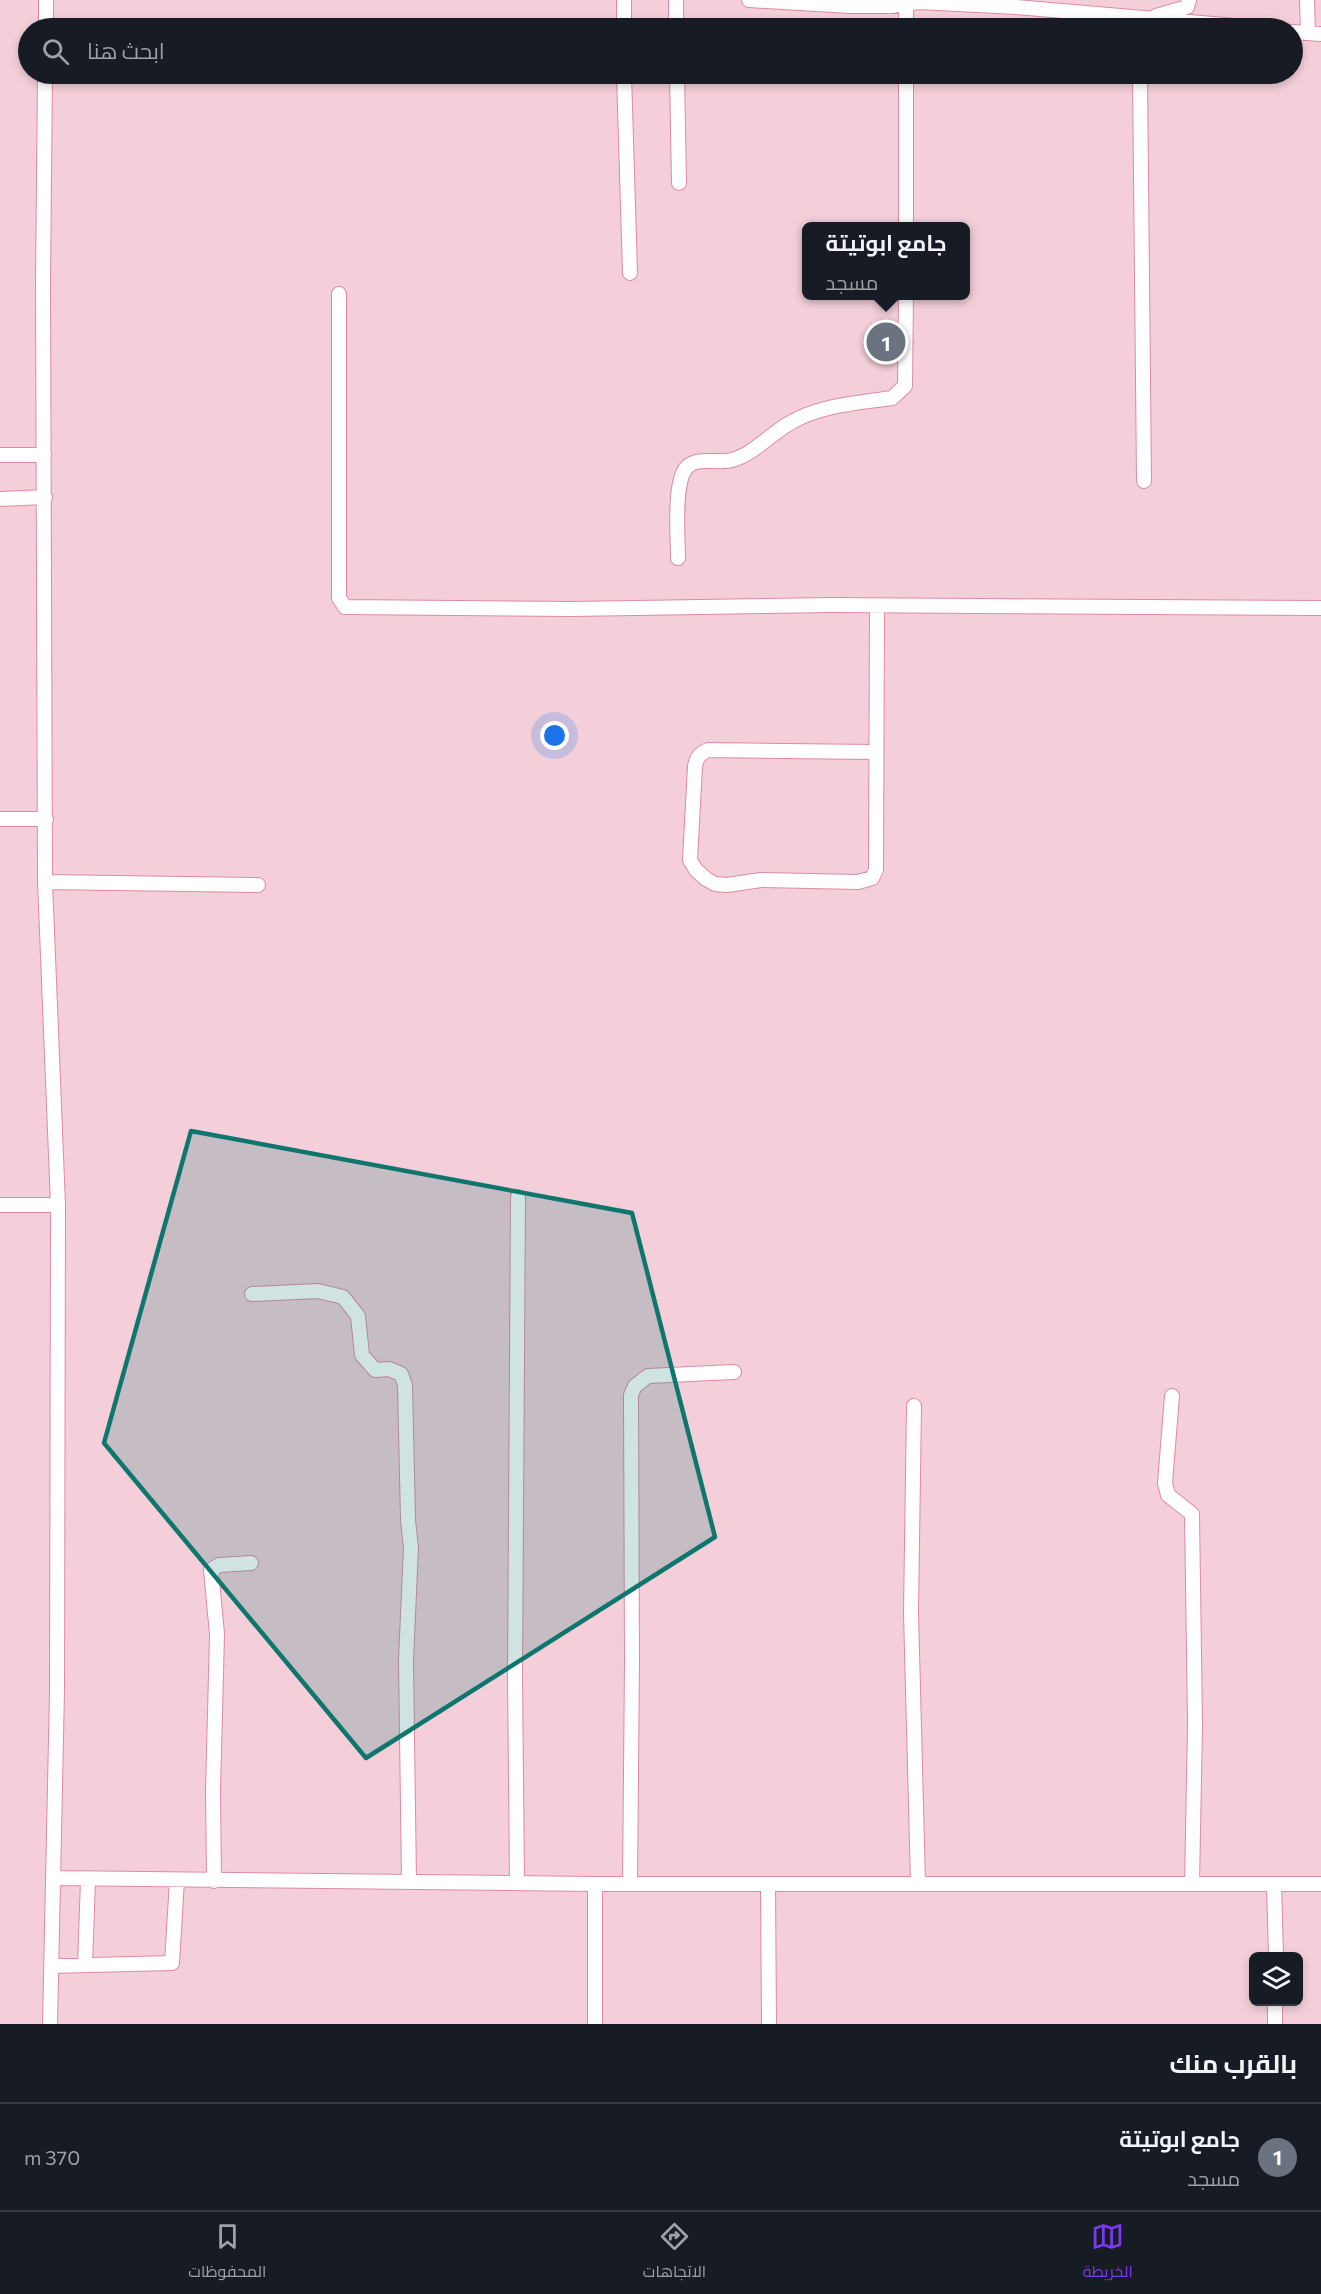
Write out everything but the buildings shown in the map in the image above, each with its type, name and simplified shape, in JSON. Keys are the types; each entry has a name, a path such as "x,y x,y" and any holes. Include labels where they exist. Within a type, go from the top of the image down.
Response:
{"street":[{"path":"46,0 46,18"},
{"path":"624,0 624,18"},
{"path":"676,0 676,18"},
{"path":"749,0 860,6 891,6 906,2 995,3 1113,18"},
{"path":"1153,18 1187,7 1189,0"},
{"path":"1307,0 1314,34"},
{"path":"906,2 906,18"},
{"path":"45,84 43,271 45,882 58,1205 54,1878 50,2024"},
{"path":"624,84 630,273"},
{"path":"677,84 679,183"},
{"path":"906,84 906,222"},
{"path":"1140,84 1144,481"},
{"path":"339,294 339,598 345,607 1321,608"},
{"path":"678,558 679,486 686,467 696,462 731,460 748,453 789,423 812,412 892,398 900,392 905,386 906,300"},
{"path":"0,455 44,455"},
{"path":"0,499 45,497"},
{"path":"875,752 708,750 702,753 696,758 694,766 691,819 690,860 696,870 715,884 727,885 761,880 858,882 873,878 876,870 875,752 878,606"},
{"path":"0,819 46,819"},
{"path":"45,882 258,885"},
{"path":"517,1883 514,1675 518,1197"},
{"path":"0,1205 58,1205"},
{"path":"252,1294 318,1291 343,1296 358,1316 362,1355 375,1370 389,1369 401,1374 405,1385 408,1520 411,1548 406,1660 409,1882"},
{"path":"630,1884 631,1395 635,1386 648,1376 734,1372"},
{"path":"1172,1396 1165,1483 1168,1495 1192,1514 1195,1724 1192,1884"},
{"path":"914,1406 911,1612 918,1884"},
{"path":"214,1881 213,1791 217,1634 211,1570 219,1565 251,1563"},
{"path":"54,1878 595,1884 1321,1884"},
{"path":"85,1965 87,1880"},
{"path":"51,1966 172,1963 177,1880"},
{"path":"595,1884 595,2024"},
{"path":"768,1884 769,2024"},
{"path":"1274,1884 1276,1952"},
{"path":"1275,2006 1275,2024"}],"highlighted area":[{"path":"191,1131 632,1213 715,1537 366,1758 104,1443"}],"place":[{"name":"جامع ابوتيتة","path":"886,342"}]}
